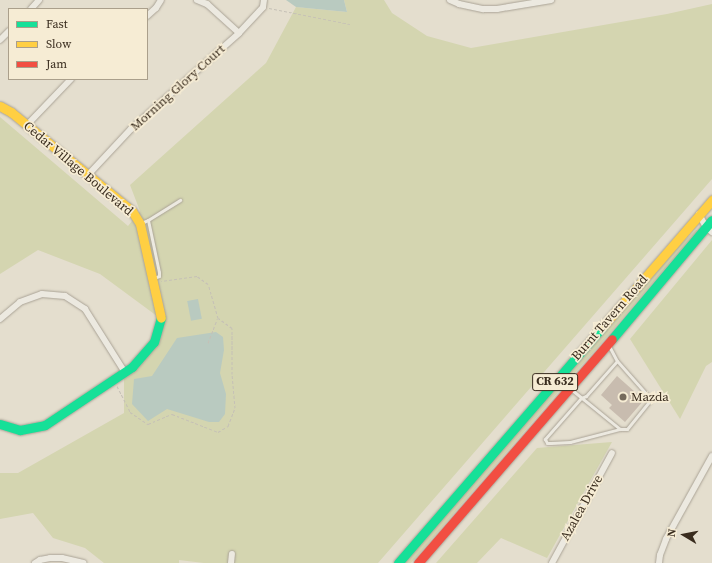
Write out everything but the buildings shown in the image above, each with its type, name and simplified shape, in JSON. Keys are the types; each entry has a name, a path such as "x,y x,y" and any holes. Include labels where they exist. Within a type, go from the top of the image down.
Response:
{"main road":[{"name":"Cedar Village Boulevard","path":"0,106 11,112 89,174 144,222 153,280 161,318 154,342 132,367 45,425 20,430 0,424"},
{"name":"Burnt Tavern Road","path":"398,563 712,200"},
{"name":"Burnt Tavern Road","path":"418,563 711,225"}],"street":[{"path":"31,8 39,0"},
{"path":"148,15 156,8 161,0"},
{"path":"197,0 207,4 240,33"},
{"path":"450,0 459,4 484,9 497,9 551,0"},
{"name":"Morning Glory Court","path":"89,174 132,129 240,33 264,3"},
{"path":"0,40 8,32"},
{"path":"26,125 70,80"},
{"path":"700,214 711,225"},
{"path":"700,214 711,225"},
{"path":"0,319 20,302 42,294 65,296 85,309 124,371"},
{"path":"558,378 570,389"},
{"name":"Azalea Drive","path":"552,563 612,453"},
{"path":"659,563 660,555 666,539 712,456"},
{"path":"231,563 232,554"},
{"path":"35,563 40,560 50,558 62,558 84,563"}],"lane":[{"path":"144,222 180,200"},
{"path":"608,345 617,361 649,397 650,402 626,429 620,429 570,442 546,442 545,439 581,398 586,396 617,361"},
{"path":"570,389 620,429"}],"path":[{"path":"264,3 350,24"},
{"path":"113,379 130,412 148,424 172,414 218,432 228,426 236,408 232,374 232,328 218,318 208,284 197,276 153,280"},
{"path":"208,343 218,318"}],"green space":[{"path":"344,0 384,0 392,13 427,36 471,48 667,14 712,4 712,179 378,563 204,563 179,560 179,563 104,563 85,548 53,538 33,513 0,519 0,473 18,473 124,413 124,371 154,342 161,319 100,274 38,250 0,274 0,117 128,226 140,211 130,185 266,63 296,7 347,12"},
{"path":"696,230 698,230 597,348 572,376 567,377 566,375 671,253"},
{"path":"712,240 712,362 706,366 680,419 630,339"},
{"path":"558,386 560,388 559,391 411,563 402,563"},
{"path":"612,442 547,558 501,538 477,563 436,563 537,448"}],"shaded area":[{"path":"286,0 344,0 347,12 296,7"},
{"path":"198,299 202,319 191,321 187,301"},
{"path":"216,332 223,337 224,350 220,373 226,394 225,414 219,422 209,422 167,409 148,421 132,404 134,379 152,376 177,338"}],"traffic: fast":[{"path":"612,339 712,220"},
{"path":"0,424 20,430 45,425 132,367 154,342 161,318"},
{"path":"398,563 603,326"}],"traffic: slow":[{"path":"0,106 11,112 132,211 140,224 161,318"},
{"path":"603,326 712,200"}],"traffic: jam":[{"path":"418,563 612,339"}],"place":[{"name":"Mazda","path":"623,397"}]}
